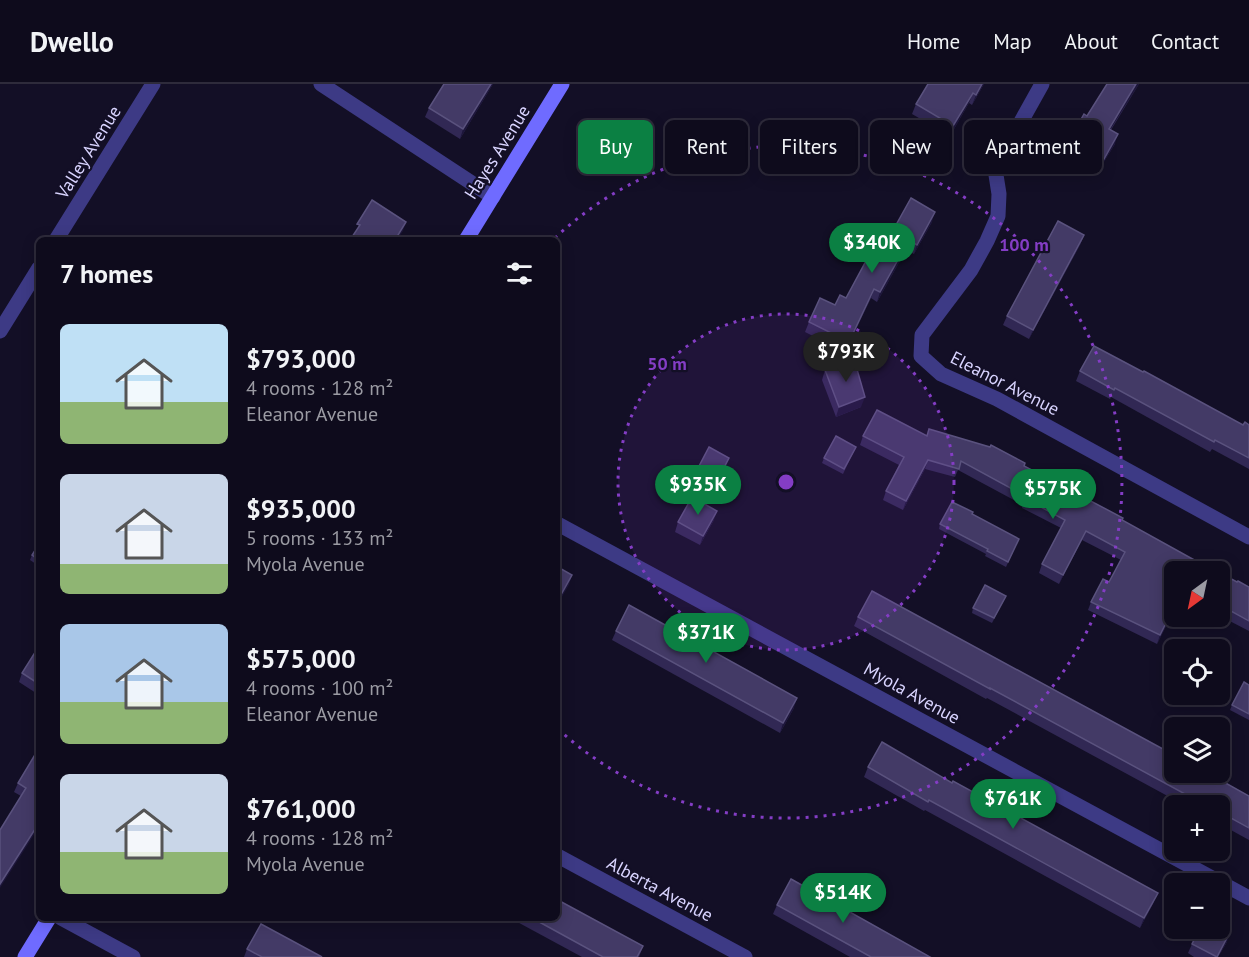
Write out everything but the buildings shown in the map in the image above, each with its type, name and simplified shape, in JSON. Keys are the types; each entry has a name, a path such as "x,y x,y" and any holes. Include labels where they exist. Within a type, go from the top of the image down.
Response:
{"street":[{"name":"Valley Avenue","path":"58,237 153,84"},
{"path":"321,84 493,197"},
{"name":"Hayes Avenue","path":"468,237 562,84"},
{"name":"Eleanor Avenue","path":"1042,84 1008,145 996,175 999,194 998,216 987,241 971,270 922,335 921,356 941,374 997,399 1249,537"},
{"path":"0,331 36,273"},
{"name":"Myola Avenue","path":"560,525 1249,898"},
{"name":"Alberta Avenue","path":"560,857 745,957"},
{"path":"25,957 47,921"},
{"path":"67,921 133,957"}]}
